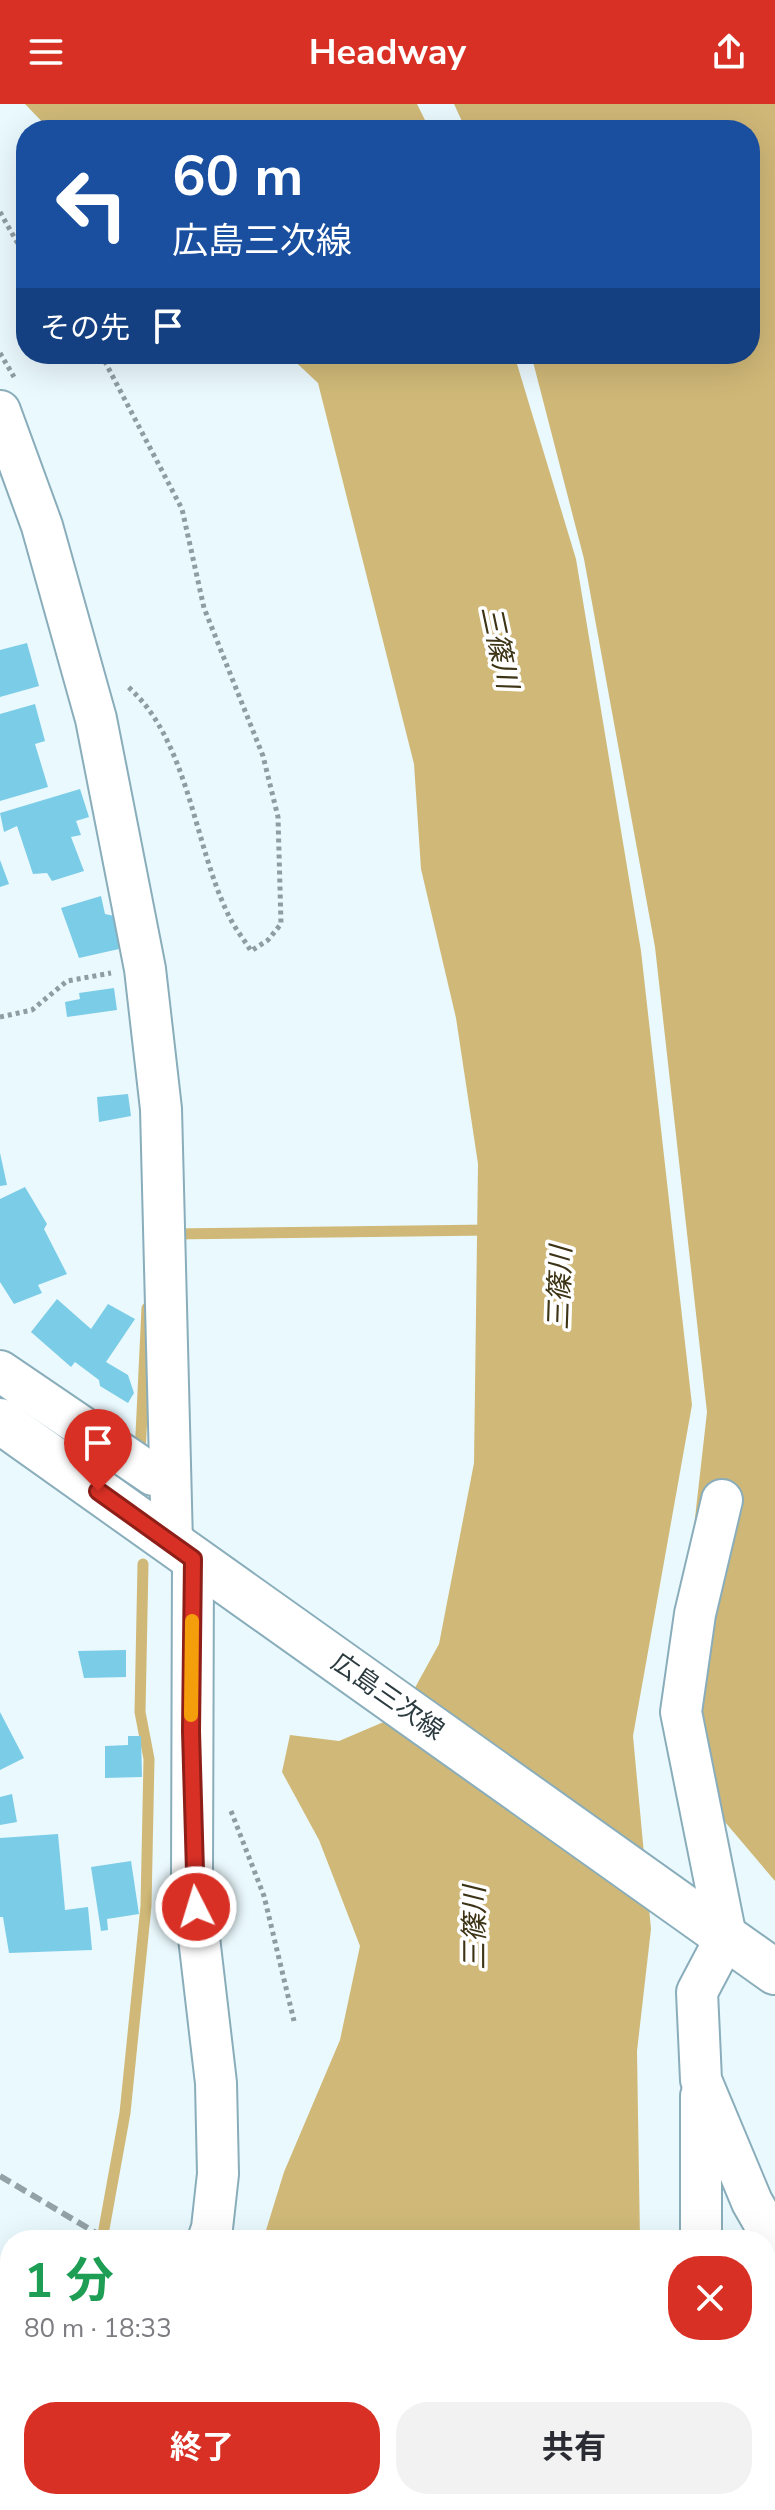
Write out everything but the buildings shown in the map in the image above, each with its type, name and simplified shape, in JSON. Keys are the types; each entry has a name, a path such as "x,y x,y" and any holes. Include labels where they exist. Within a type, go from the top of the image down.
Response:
{"main road":[{"name":"広島三次線","path":"0,1421 681,1902 775,1972"}],"street":[{"path":"0,411 42,526 96,719 145,969 161,1109 183,1551 192,1878 216,2083 218,2174 211,2230"},
{"path":"0,1371 153,1475"},
{"path":"701,2230 701,2080 697,1992 726,1937 681,1712 695,1614 722,1500"},
{"path":"701,2080 752,2202 768,2230"}],"path":[{"path":"0,212 16,240"},
{"path":"106,364 182,509 204,608 263,756 278,817 281,924 268,940 251,951 230,918 165,739 148,703 127,685"},
{"path":"0,1017 32,1010 67,981 145,969"},
{"path":"234,1818 264,1896 294,2021"}],"shaded area":[{"path":"454,104 775,104 775,1881 697,1789 676,1686 707,1412 655,947 584,559 534,364 760,364 760,120 461,120"}],"water":[{"path":"25,104 417,104 425,120 40,120"},
{"name":"三篠川","path":"298,364 517,364 576,559 641,951 692,1405 633,1736 651,1929 637,2051 640,2230 266,2230 284,2172 340,2040 360,1946 319,1840 282,1772 290,1735 339,1741 400,1715 439,1644 474,1463 478,1164 456,1018 421,869 414,764 318,383"}],"waterway":[{"path":"171,1234 490,1230"},
{"path":"140,1455 147,1308"},
{"path":"104,2230 125,2113 146,1906 149,1759 140,1712 143,1564"}],"railway":[{"path":"0,2176 91,2230"}],"slow traffic":[{"path":"191,1715 192,1621"}],"route":[{"path":"98,1491 193,1559 192,1878 196,1907"}]}
